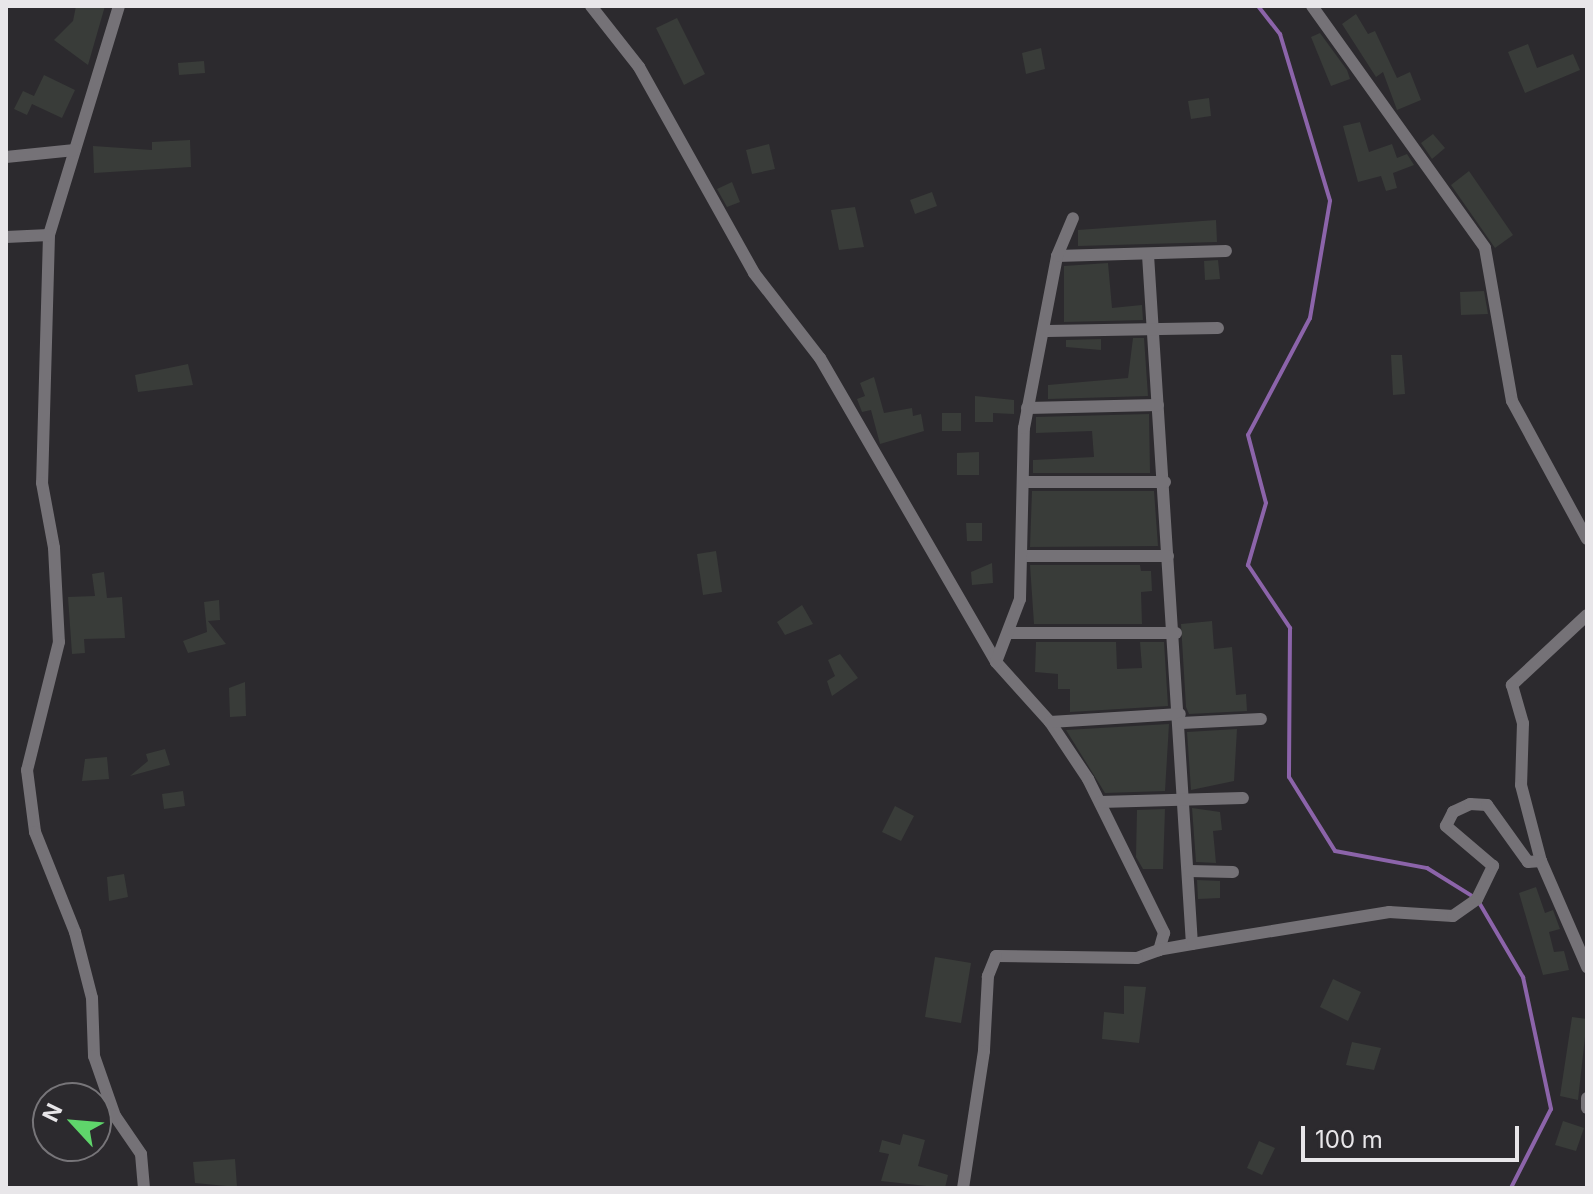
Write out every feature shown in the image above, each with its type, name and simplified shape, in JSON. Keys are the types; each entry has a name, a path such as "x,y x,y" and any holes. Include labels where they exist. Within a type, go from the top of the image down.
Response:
{"street":[{"path":"119,6 49,235 42,454 59,642 27,770 35,832 75,932 92,998 94,1056 115,1116 141,1154 144,1188"},
{"path":"591,6 639,67 754,273 820,358 996,662 1050,722 1100,802 1164,933 1159,950"},
{"path":"1312,6 1485,248 1512,401 1587,539"},
{"path":"6,157 75,150"},
{"path":"996,662 1010,633 1025,556 1027,408 1047,331 1057,256 1073,218"},
{"path":"6,237 49,235"},
{"path":"1057,256 1226,251"},
{"path":"1148,255 1151,330 1176,633 1192,944"},
{"path":"1047,331 1218,328"},
{"path":"1027,408 1158,405"},
{"path":"1026,482 1165,482"},
{"path":"1025,556 1168,556"},
{"path":"1587,615 1512,685 1523,723 1521,785 1541,861 1587,967"},
{"path":"1010,633 1176,633"},
{"path":"1050,722 1261,719"},
{"path":"1100,802 1243,798"},
{"path":"963,1188 984,1051 988,976 996,956 1137,958 1159,950 1389,912 1453,916 1477,899 1493,866 1446,826 1453,812 1470,804 1487,805 1528,862 1541,861"},
{"path":"1189,871 1233,872"},
{"path":"1587,1098 1587,1108"}],"building":[{"path":"76,6 105,6 88,65 54,40 73,21"},
{"path":"1356,14 1368,34 1375,31 1397,78 1410,72 1421,100 1397,110 1383,72 1376,77 1342,24"},
{"path":"677,18 705,74 684,85 656,28"},
{"path":"1320,33 1347,70 1350,79 1331,86 1311,37"},
{"path":"1528,44 1537,68 1573,54 1580,70 1525,93 1508,52"},
{"path":"1041,48 1045,69 1026,74 1022,53"},
{"path":"204,61 205,73 179,75 178,63"},
{"path":"44,75 75,90 62,118 32,104 27,115 14,109 23,91 34,96"},
{"path":"1209,98 1211,116 1191,119 1188,101"},
{"path":"1360,122 1369,152 1392,144 1397,158 1407,154 1414,165 1393,173 1397,188 1386,191 1381,176 1358,182 1343,126"},
{"path":"1433,134 1445,148 1432,159 1421,143"},
{"path":"190,140 191,167 94,173 93,146 152,150 152,142"},
{"path":"769,144 775,169 752,174 746,150"},
{"path":"1469,171 1513,235 1495,248 1451,185"},
{"path":"732,182 740,202 727,207 717,189"},
{"path":"932,192 937,206 915,214 910,200"},
{"path":"855,207 864,247 839,250 831,210"},
{"path":"1216,220 1217,242 1078,246 1078,230"},
{"path":"1218,260 1220,279 1205,280 1204,261"},
{"path":"1108,263 1112,308 1142,305 1143,320 1064,322 1064,266"},
{"path":"1484,291 1488,314 1461,315 1460,292"},
{"path":"1133,338 1144,338 1148,396 1048,399 1048,385 1128,378"},
{"path":"1101,339 1101,350 1066,347 1066,340"},
{"path":"1391,355 1402,355 1405,394 1393,395"},
{"path":"188,364 193,385 138,392 135,375"},
{"path":"874,377 884,413 912,408 913,416 921,414 924,431 880,444 871,410 862,412 857,399 865,396 860,383"},
{"path":"975,396 1014,400 1014,414 993,413 993,422 975,422"},
{"path":"942,413 961,413 961,431 942,431"},
{"path":"1149,414 1150,473 1033,473 1033,460 1094,457 1092,431 1036,433 1036,417"},
{"path":"979,452 979,475 957,475 957,453"},
{"path":"1032,491 1154,491 1158,546 1030,547"},
{"path":"966,523 982,523 982,541 967,541"},
{"path":"716,551 722,592 703,595 697,554"},
{"path":"992,563 993,583 972,585 971,572"},
{"path":"1030,565 1140,565 1141,571 1151,571 1152,591 1141,592 1142,624 1034,624"},
{"path":"104,572 107,598 122,597 125,638 84,639 85,653 72,654 68,597 95,596 92,574"},
{"path":"219,600 220,620 208,621 226,644 188,653 183,641 207,632 204,602"},
{"path":"802,605 813,624 785,635 777,622"},
{"path":"1212,621 1214,649 1232,647 1236,695 1246,694 1247,711 1189,714 1186,707 1181,624"},
{"path":"1036,642 1116,642 1117,669 1142,668 1140,642 1164,642 1168,706 1070,712 1070,689 1058,689 1058,674 1035,672"},
{"path":"840,654 858,678 832,696 827,681 835,676 828,660"},
{"path":"245,682 246,716 230,717 229,688"},
{"path":"1169,724 1165,791 1105,793 1066,730"},
{"path":"1237,729 1234,781 1191,790 1187,732"},
{"path":"165,749 170,765 130,776 148,761 146,754"},
{"path":"107,757 109,779 82,781 85,759"},
{"path":"183,791 185,806 164,809 162,794"},
{"path":"895,806 914,816 901,841 882,832"},
{"path":"1192,808 1220,812 1222,830 1213,831 1216,863 1196,862"},
{"path":"1165,809 1163,869 1143,869 1136,857 1137,810"},
{"path":"124,874 128,897 109,901 107,877"},
{"path":"1197,880 1220,881 1220,898 1198,899"},
{"path":"1536,887 1545,913 1553,910 1560,929 1549,932 1554,952 1564,951 1569,970 1543,975 1519,893"},
{"path":"935,957 971,963 961,1023 925,1017"},
{"path":"1333,979 1361,992 1348,1021 1320,1007"},
{"path":"1124,986 1146,987 1139,1043 1102,1039 1104,1012 1124,1014"},
{"path":"1572,1017 1587,1019 1578,1100 1560,1096"},
{"path":"1352,1042 1381,1048 1374,1070 1346,1065"},
{"path":"1563,1121 1584,1128 1576,1151 1555,1145"},
{"path":"903,1134 925,1140 918,1166 948,1175 945,1188 881,1181 889,1154 879,1152 882,1140 900,1145"},
{"path":"1259,1141 1275,1148 1262,1175 1247,1168"},
{"path":"235,1159 237,1187 195,1183 193,1162"}],"waterway":[{"path":"1258,6 1280,34 1330,201 1310,318 1248,435 1266,503 1248,565 1290,628 1289,777 1335,851 1427,868 1477,899 1523,977 1551,1109 1511,1188"}]}
